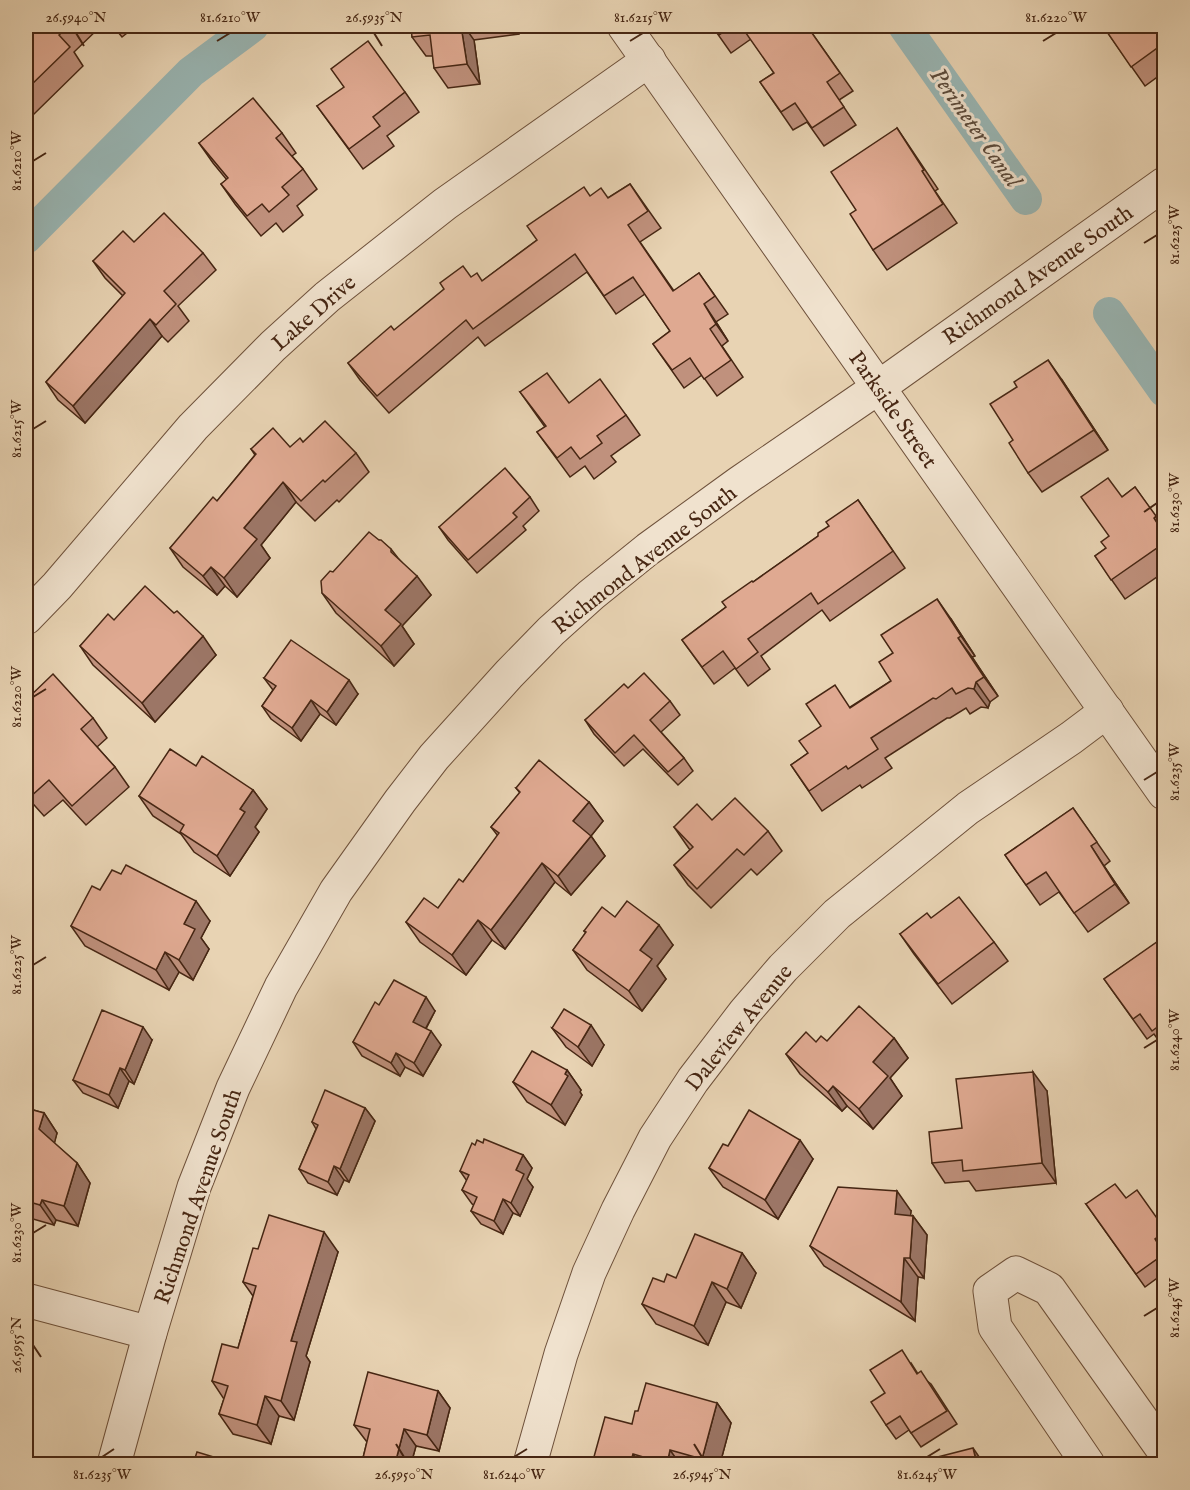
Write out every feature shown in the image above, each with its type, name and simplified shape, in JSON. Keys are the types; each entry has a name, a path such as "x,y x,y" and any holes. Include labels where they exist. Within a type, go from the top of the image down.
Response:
{"street":[{"name":"Parkside Street","path":"624,26 1164,793"},
{"name":"Lake Drive","path":"26,618 57,586 192,427 273,346 320,304 445,204 649,60"},
{"name":"Richmond Avenue South","path":"114,1464 150,1333 194,1188 232,1088 281,987 336,891 406,792 434,757 508,674 551,631 648,549 1164,184"},
{"name":"Daleview Avenue","path":"530,1464 561,1354 589,1273 655,1138 693,1080 783,968 837,914 968,808 1107,711"},
{"path":"1088,1464 995,1328 990,1291 1016,1273 1049,1289 1164,1451"},
{"path":"26,1300 150,1333"}],"building":[{"path":"26,26 69,26 59,35 70,47 26,90"},
{"path":"411,26 461,26 467,64 434,68 430,35 412,37"},
{"path":"712,26 732,26 719,35"},
{"path":"741,26 807,26 840,73 827,82 844,107 812,128 795,103 781,112 760,82 774,73"},
{"path":"1103,26 1164,26 1164,43 1131,67"},
{"path":"368,41 405,92 373,117 380,126 349,149 317,106 344,87 331,69"},
{"path":"253,98 282,133 276,138 303,169 282,187 289,195 269,212 262,204 247,216 221,184 228,178 199,143"},
{"path":"897,128 943,204 873,250 850,214 856,210 831,172"},
{"path":"630,184 648,211 628,225 673,291 699,273 715,296 704,304 716,324 710,329 731,360 704,379 690,358 672,370 653,344 670,331 633,277 604,296 575,254 473,329 466,320 377,396 348,363 391,326 394,330 444,289 440,283 463,266 471,277 477,273 482,281 537,240 527,226 584,187 590,196 601,188 608,198"},
{"path":"164,213 203,253 164,291 176,304 156,325 150,319 73,406 46,382 125,293 93,261 123,231 134,242"},
{"path":"1048,360 1094,430 1028,473 1009,443 1013,440 990,404 1017,387 1014,382"},
{"path":"547,373 569,403 600,379 626,415 597,436 602,443 580,459 571,447 557,458 537,432 546,426 520,392"},
{"path":"325,421 356,453 301,501 283,482 244,528 257,539 224,578 211,567 203,576 170,548 213,497 217,501 256,454 251,449 273,428 290,447 300,438 303,442"},
{"path":"505,468 530,497 513,513 517,517 468,560 439,527"},
{"path":"1108,478 1122,497 1135,487 1156,516 1154,518 1164,534 1164,543 1111,580 1095,556 1106,548 1101,542 1109,536 1081,497"},
{"path":"858,500 893,551 818,604 811,593 748,639 758,652 736,669 723,651 702,667 682,640 726,607 722,602 818,536 818,533 829,526 826,522"},
{"path":"369,532 391,549 391,552 417,576 385,610 401,624 381,646 322,593 321,581 330,571 333,572"},
{"path":"145,586 174,613 177,611 203,636 142,703 80,646 108,614 114,620"},
{"path":"937,599 961,636 958,638 984,677 976,682 974,689 968,688 956,694 952,688 871,738 878,749 848,769 846,766 809,791 791,765 808,753 799,741 821,726 806,704 835,685 850,708 891,681 879,662 893,653 881,635"},
{"path":"291,640 349,680 327,712 311,700 292,728 262,706 276,686 264,678"},
{"path":"644,673 670,701 650,720 684,758 668,772 634,735 615,753 585,720 624,684 628,688"},
{"path":"53,674 93,718 81,729 115,767 72,806 49,780 30,797 26,791 26,729 33,722 26,713 26,700"},
{"path":"170,749 196,766 202,756 253,790 240,809 245,812 217,856 180,832 184,825 139,796"},
{"path":"539,760 589,802 573,821 591,836 558,876 542,863 491,930 478,920 452,955 406,922 424,898 438,908 459,879 463,882 499,833 491,827 520,792 516,788"},
{"path":"735,798 768,831 744,855 737,849 697,889 674,865 693,847 674,827 697,804 712,820"},
{"path":"1073,808 1097,842 1091,846 1115,884 1074,913 1046,872 1026,885 1005,855"},
{"path":"126,865 196,901 184,924 195,929 179,960 165,952 156,970 71,926 92,886 100,890 112,870 121,874"},
{"path":"959,897 994,942 938,984 900,934 927,913 931,918"},
{"path":"627,901 659,925 640,950 652,959 629,991 573,950 602,907 615,917"},
{"path":"1164,937 1164,1022 1152,1031 1140,1014 1133,1019 1104,979"},
{"path":"394,980 426,997 413,1022 431,1031 414,1063 396,1053 391,1063 353,1042 375,1002 379,1005"},
{"path":"859,1006 894,1038 873,1062 888,1076 859,1109 833,1086 828,1092 786,1054 806,1032 816,1042 821,1036 827,1041"},
{"path":"564,1009 591,1025 578,1047 552,1028"},
{"path":"102,1010 143,1027 125,1070 120,1068 109,1095 73,1080"},
{"path":"532,1051 567,1070 565,1074 568,1076 551,1105 513,1082"},
{"path":"1033,1072 1042,1163 963,1171 962,1160 932,1163 929,1132 962,1128 956,1079"},
{"path":"325,1090 365,1108 340,1169 334,1166 328,1182 299,1169 318,1125 312,1122"},
{"path":"26,1108 44,1113 39,1129 77,1163 64,1206 42,1200 40,1205 26,1201"},
{"path":"749,1110 800,1140 765,1200 709,1168 723,1144 728,1146"},
{"path":"484,1139 523,1155 516,1170 524,1174 511,1203 503,1199 494,1221 471,1211 477,1197 462,1190 469,1175 460,1171 472,1143 475,1145 477,1140 483,1143"},
{"path":"1115,1184 1126,1198 1137,1190 1164,1228 1164,1232 1155,1239 1164,1254 1136,1274 1086,1204"},
{"path":"838,1187 897,1191 895,1214 913,1216 910,1258 904,1258 901,1302 810,1246"},
{"path":"269,1215 324,1232 291,1341 297,1342 281,1401 265,1396 257,1425 219,1414 228,1386 212,1381 222,1344 238,1348 256,1286 243,1282 253,1248 258,1249"},
{"path":"695,1234 742,1253 727,1289 712,1282 694,1326 642,1304 653,1278 664,1282 667,1274 676,1278"},
{"path":"902,1350 917,1374 921,1371 947,1411 911,1433 900,1416 886,1425 871,1402 885,1393 870,1370"},
{"path":"368,1372 438,1391 427,1435 404,1429 395,1464 366,1464 368,1459 363,1458 370,1429 354,1425"},
{"path":"646,1383 717,1403 702,1459 670,1450 667,1464 633,1454 630,1464 592,1464 605,1417 632,1424"},
{"path":"973,1448 977,1464 919,1464 918,1462"},
{"path":"197,1452 227,1461 226,1464 193,1464"}],"waterway":[{"path":"26,238 191,72 253,26"},
{"name":"Perimeter Canal","path":"904,26 1026,199"},
{"name":"Perimeter Canal","path":"1109,313 1164,391"}]}
